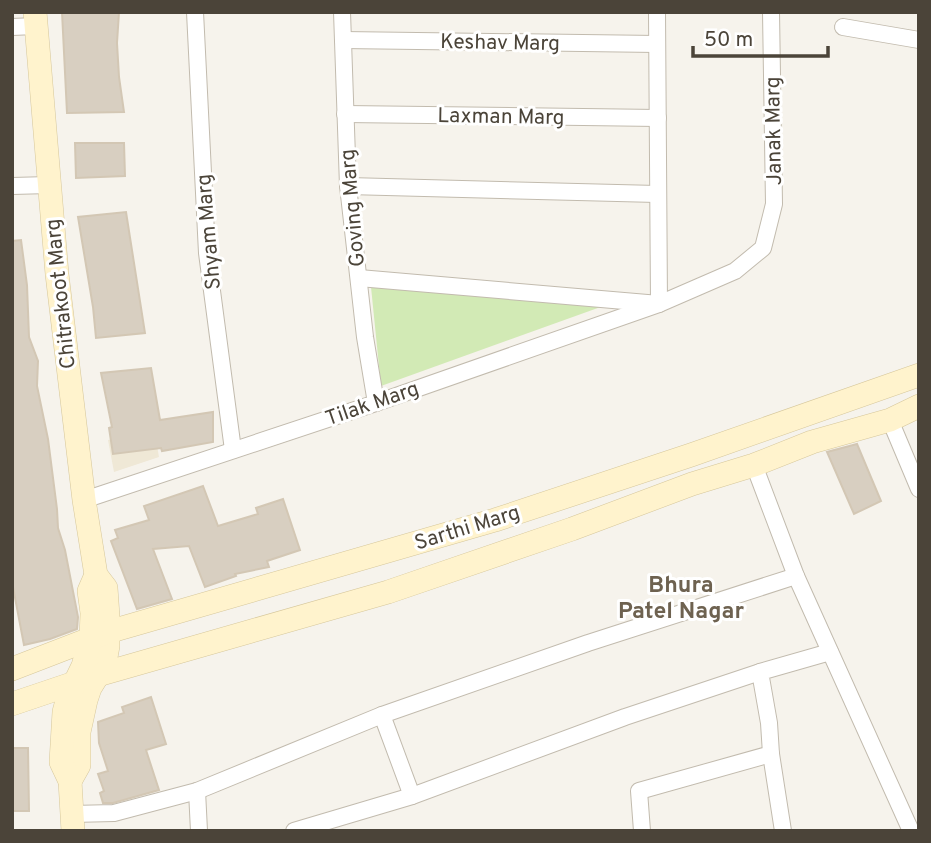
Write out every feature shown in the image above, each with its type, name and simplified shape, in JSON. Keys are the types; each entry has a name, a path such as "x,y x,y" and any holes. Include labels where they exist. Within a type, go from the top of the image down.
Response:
{"street":[{"name":"Shyam Marg","path":"195,12 208,253 233,450"},
{"name":"Goving Marg","path":"342,12 348,186 365,337 376,403"},
{"path":"359,278 659,304 657,12"},
{"name":"Janak Marg","path":"763,248 774,204 771,12"},
{"name":"Chitrakoot Marg","path":"27,22 49,185 84,500 96,575 106,588 100,635 74,683 64,712 61,762 70,780 72,822"},
{"path":"843,27 919,40"},
{"name":"Keshav Marg","path":"343,40 657,44"},
{"name":"Laxman Marg","path":"345,114 658,118"},
{"path":"12,186 49,185"},
{"path":"348,186 657,194"},
{"name":"Tilak Marg","path":"84,500 376,403 659,304 735,271 763,248"},
{"name":"Sarthi Marg","path":"12,668 100,635 495,520 703,451 919,374"},
{"path":"876,390 919,489"},
{"name":"Sarthi Marg","path":"12,704 98,675 388,592 572,529 692,484 754,465 812,442 890,420 919,406"},
{"path":"754,465 796,576 911,831"},
{"path":"381,553 388,592"},
{"path":"72,822 197,791 382,715 588,643 796,576"},
{"name":"Chitrakoot Marg","path":"70,780 79,765 79,732 86,700 106,657 100,635"},
{"path":"294,831 412,796 625,716 830,652"},
{"path":"760,672 783,831"},
{"path":"382,715 412,796"},
{"path":"642,831 639,791 771,754"},
{"path":"197,791 199,831"}],"shaded area":[{"path":"155,434 159,457 114,472 108,440"}],"green space":[{"path":"371,287 634,295 381,386"}],"building":[{"path":"62,12 119,12 117,43 124,112 67,113"},
{"path":"75,143 124,143 125,176 76,178"},
{"path":"126,212 145,333 96,338 78,217"},
{"path":"21,240 27,285 29,337 38,361 37,386 48,439 58,528 78,617 77,629 24,645 12,582 12,241"},
{"path":"151,368 160,420 213,412 213,442 162,451 161,448 113,454 109,428 112,427 101,373"},
{"path":"857,444 881,501 854,514 827,452"},
{"path":"203,486 218,526 258,514 256,508 283,499 300,550 267,561 269,567 235,574 236,576 205,587 189,546 153,549 172,599 137,609 111,541 118,538 115,530 149,520 144,506"},
{"path":"151,697 166,744 146,750 159,790 113,803 103,803 100,793 104,791 98,774 108,771 99,743 98,722 124,713 122,707"},
{"path":"12,748 28,748 29,811 12,811"}],"district":[{"name":"Bhura Patel Nagar","path":"681,597"}]}
